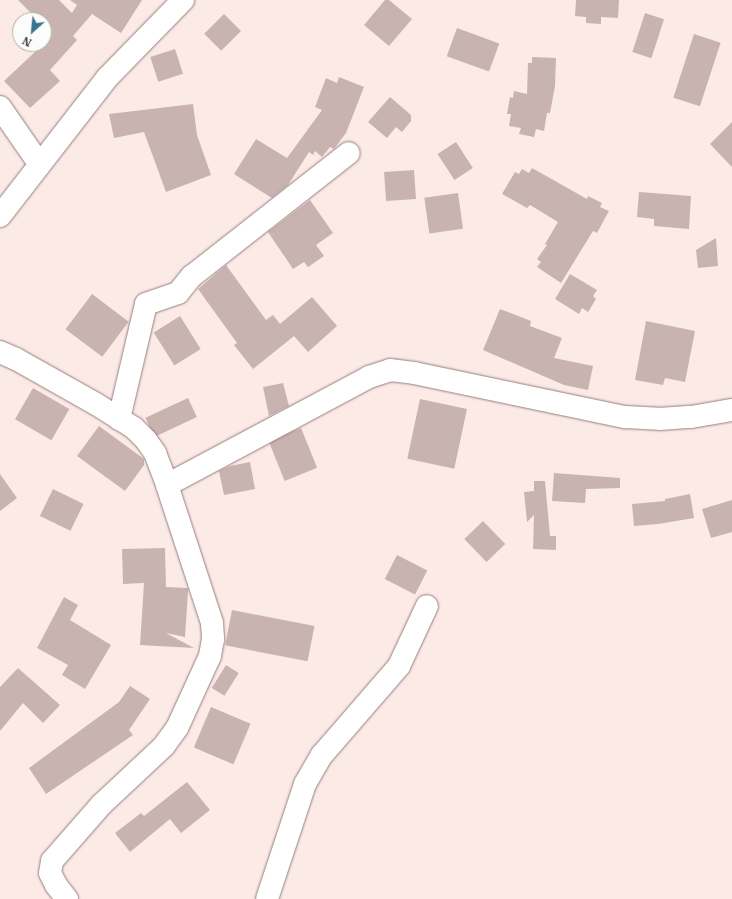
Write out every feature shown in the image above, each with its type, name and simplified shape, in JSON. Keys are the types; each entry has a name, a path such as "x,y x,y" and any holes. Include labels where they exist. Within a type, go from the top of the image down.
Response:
{"street":[{"path":"0,216 108,78 183,0"},
{"path":"0,107 40,165"},
{"path":"120,419 146,304 178,293 192,276 349,153"},
{"path":"0,352 16,359 83,396 134,428 146,440 155,453 167,485 212,623 213,639 210,656 177,728 171,737 101,805 52,860 50,873 56,885 67,899"},
{"path":"167,485 369,377 390,370 414,373 625,417 659,419 691,417 732,410"},
{"path":"267,899 305,784 322,755 399,666 427,606"}],"building":[{"path":"18,0 59,0 72,13 77,5 70,0 142,0 121,33 92,14 73,36 77,40 50,70 60,81 30,108 4,81 35,52 52,52 52,12 30,12"},
{"path":"385,0 389,0 412,19 389,46 364,25"},
{"path":"576,0 619,0 618,18 601,17 601,24 586,23 586,17 575,16"},
{"path":"645,13 664,19 651,58 632,52"},
{"path":"224,14 241,31 221,51 204,34"},
{"path":"457,28 499,43 489,72 447,56"},
{"path":"694,34 721,43 700,106 673,98"},
{"path":"175,49 183,74 158,82 150,57"},
{"path":"532,57 556,58 555,86 550,113 547,113 544,131 536,129 534,137 519,134 521,128 509,126 511,114 507,114 510,97 513,98 514,91 527,94 528,63 532,63"},
{"path":"339,77 364,87 346,133 334,149 330,147 322,157 315,151 313,155 309,152 288,185 272,198 234,174 256,139 287,158 322,110 315,107 326,78 337,83"},
{"path":"390,97 411,115 411,121 402,132 396,127 387,138 368,122"},
{"path":"193,104 197,135 211,175 166,192 144,132 114,138 109,114"},
{"path":"732,122 732,167 710,144"},
{"path":"456,142 473,168 454,180 438,154"},
{"path":"532,168 587,199 588,196 602,203 600,207 609,211 597,233 593,231 561,283 537,267 541,262 537,259 547,245 545,244 558,222 530,205 527,208 502,194 515,172 519,174 522,169 529,173"},
{"path":"414,170 416,199 386,201 384,172"},
{"path":"639,192 691,196 689,229 654,226 654,219 637,217"},
{"path":"458,193 463,229 429,233 424,198"},
{"path":"310,200 333,233 316,245 324,256 308,267 304,262 293,269 268,232"},
{"path":"716,238 718,266 698,268 696,250"},
{"path":"226,265 266,320 273,315 280,324 312,297 337,326 308,352 294,336 253,369 234,345 237,343 198,289"},
{"path":"570,274 597,290 593,296 596,299 588,312 582,308 579,314 555,299"},
{"path":"92,294 129,322 102,357 66,329"},
{"path":"500,309 531,321 530,326 562,338 554,358 593,366 588,390 564,385 483,350"},
{"path":"180,316 201,349 174,366 154,332"},
{"path":"646,321 695,331 685,382 665,378 663,385 635,380"},
{"path":"283,383 289,406 269,416 263,387"},
{"path":"33,388 69,409 51,440 15,419"},
{"path":"188,398 197,417 154,437 145,418"},
{"path":"420,399 467,409 454,469 407,459"},
{"path":"99,426 144,459 144,465 125,491 77,456"},
{"path":"301,428 317,468 285,481 269,441"},
{"path":"250,462 255,489 224,495 219,471 230,466"},
{"path":"554,473 620,478 620,488 586,489 585,503 552,501"},
{"path":"0,474 17,498 0,511"},
{"path":"534,481 545,481 550,536 556,536 556,550 533,549 534,515 527,522 524,492 534,491"},
{"path":"53,489 84,504 70,531 40,516"},
{"path":"690,494 694,518 634,526 632,504 665,501 665,499"},
{"path":"732,500 732,532 711,538 702,509"},
{"path":"483,521 505,544 487,562 464,539"},
{"path":"165,548 166,587 188,588 185,637 166,633 194,648 140,645 144,583 123,584 122,549"},
{"path":"397,555 427,570 415,594 385,579"},
{"path":"64,597 78,605 70,620 111,645 85,689 62,675 68,665 37,648"},
{"path":"232,610 314,626 308,661 225,645"},
{"path":"226,665 239,673 224,696 212,688"},
{"path":"18,668 60,705 43,723 23,703 0,731 0,687"},
{"path":"130,686 150,699 129,730 133,735 46,794 29,768 119,702"},
{"path":"211,707 251,724 233,764 194,748"},
{"path":"187,782 210,810 181,833 170,819 130,852 115,833 141,813 144,816"}]}
